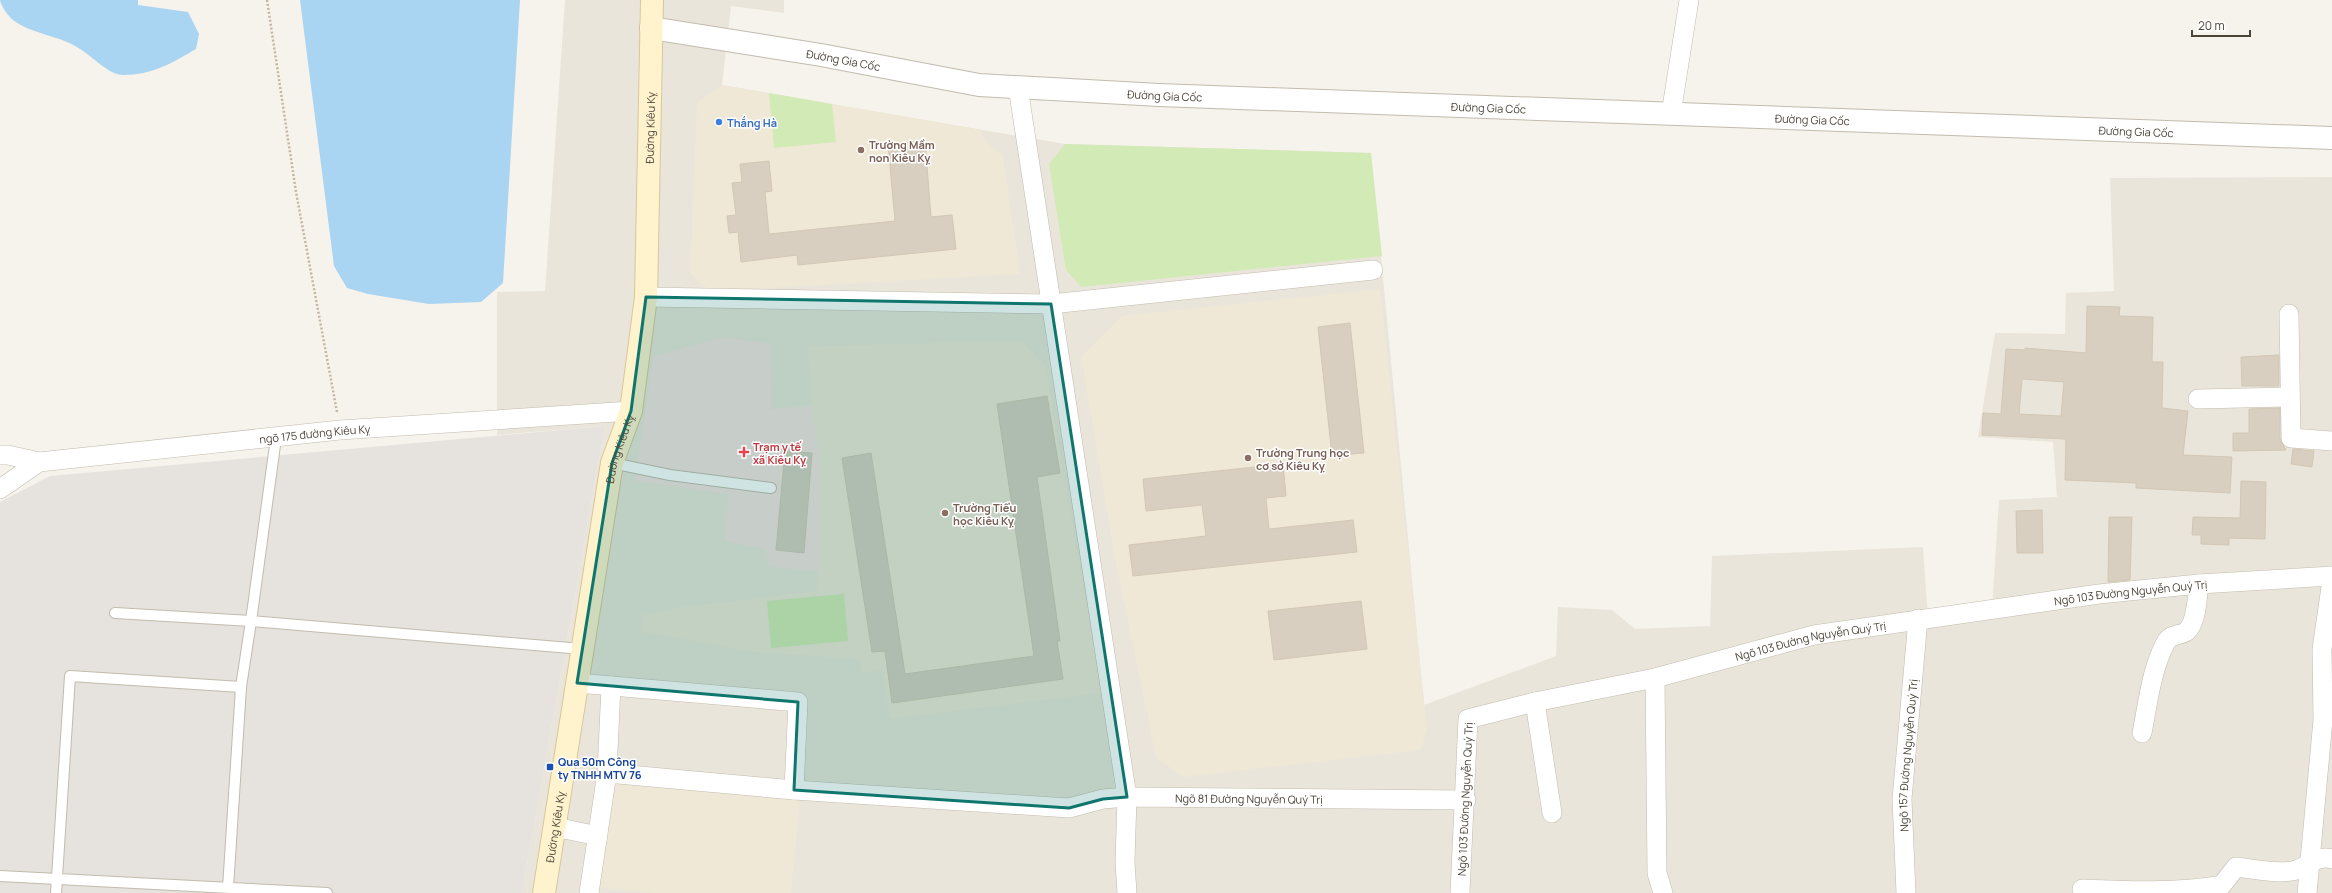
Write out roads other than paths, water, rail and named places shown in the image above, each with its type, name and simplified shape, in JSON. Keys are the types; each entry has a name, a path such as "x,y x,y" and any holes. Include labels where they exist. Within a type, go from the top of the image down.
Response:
{"main road":[{"name":"Đường Kiêu Kỵ","path":"544,893 612,463 631,411 646,297 652,0"}],"street":[{"path":"1671,114 1689,0"},
{"name":"Đường Gia Cốc","path":"651,28 821,55 979,85 1159,95 2332,138"},
{"path":"1018,87 1127,797 1125,862 1127,893"},
{"path":"646,297 1051,304 1373,270"},
{"path":"2289,314 2291,438 2332,441"},
{"path":"2198,399 2290,397"},
{"name":"ngõ 175 đường Kiêu Kỵ","path":"0,455 8,455 39,462 340,430 631,411"},
{"path":"0,489 39,462"},
{"name":"Ngõ 103 Đường Nguyễn Quý Trị","path":"1460,893 1466,800 1468,719 1535,702 1655,678 1814,635 2099,594 2199,584 2332,576"},
{"path":"2307,893 2323,720 2322,648 2332,580"},
{"path":"2142,733 2154,670 2167,640 2174,634 2186,632 2192,624 2199,584"},
{"name":"Ngõ 157 Đường Nguyễn Quý Trị","path":"1906,893 1902,799 1918,619"},
{"path":"1655,678 1657,873 1663,893"},
{"path":"577,683 798,702 794,790"},
{"path":"589,893 607,773 611,686"},
{"path":"1535,702 1552,813"},
{"name":"Ngõ 81 Đường Nguyễn Quý Trị","path":"607,773 794,790 1068,808 1103,799 1127,797 1466,800"},
{"path":"555,827 598,836"},
{"path":"2082,889 2163,892 2212,887 2222,885 2236,867 2282,872 2294,871 2320,858 2332,859"}],"lane":[{"path":"228,888 241,687 276,438"},
{"path":"612,463 670,475 771,488"},
{"path":"115,613 251,621 582,650"},
{"path":"56,893 70,676 241,687"},
{"path":"0,876 327,893"}],"water":[{"path":"0,0 138,0 138,5 188,12 199,34 196,49 153,70 143,73 118,74 106,69 85,52 72,44 29,29 13,20 3,8"},
{"path":"300,0 520,0 503,283 481,302 429,304 368,294 347,288 334,266"}],"place":[{"name":"Thắng Hà","path":"719,122"},
{"name":"Trường Mầm non Kiêu Kỵ","path":"861,150"},
{"name":"Trạm y tế xã Kiêu Kỵ","path":"744,452"},
{"name":"Trường Trung học cơ sở Kiêu Kỵ","path":"1248,458"},
{"name":"Trường Tiểu học Kiêu Kỵ","path":"945,513"},
{"name":"Qua 50m Công ty TNHH MTV 76","path":"550,767"}]}
